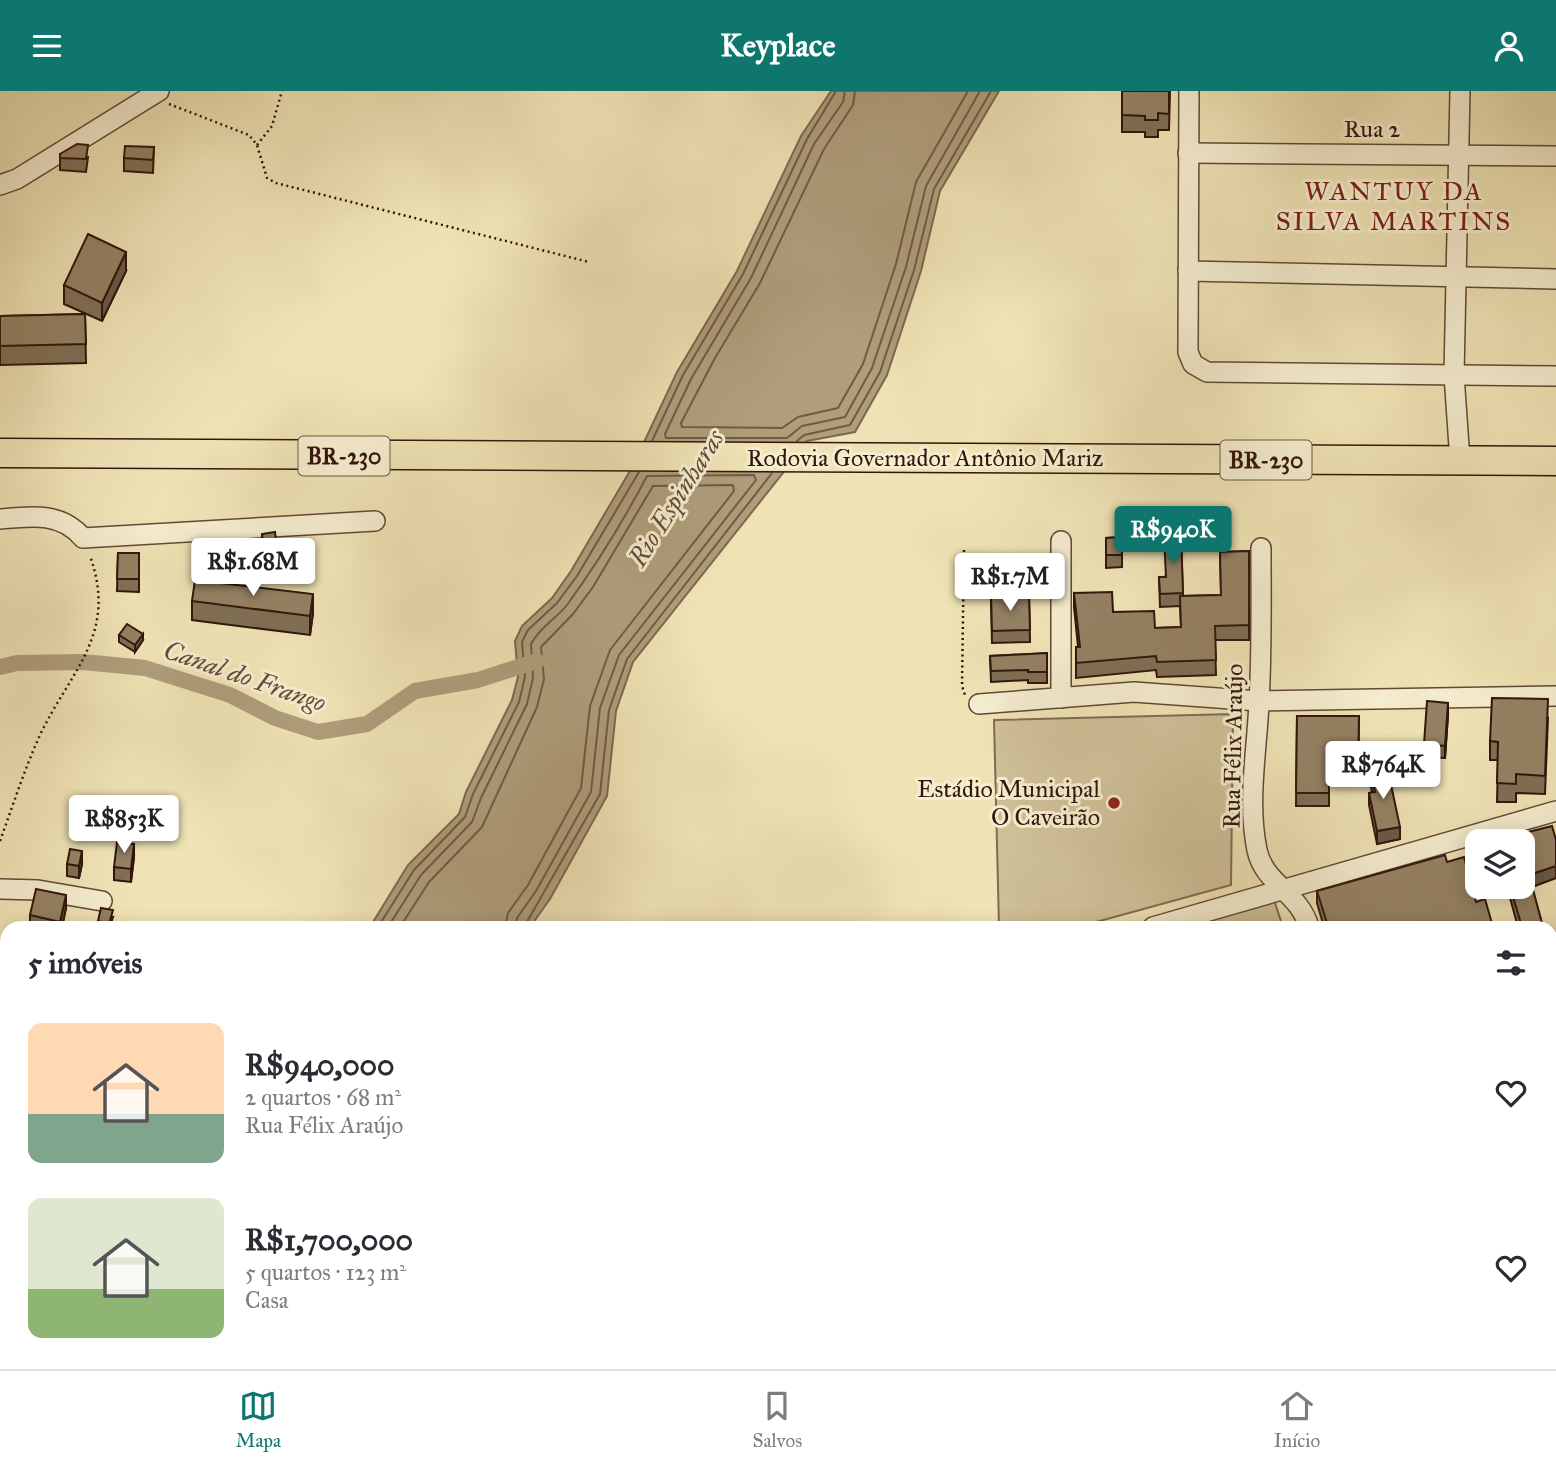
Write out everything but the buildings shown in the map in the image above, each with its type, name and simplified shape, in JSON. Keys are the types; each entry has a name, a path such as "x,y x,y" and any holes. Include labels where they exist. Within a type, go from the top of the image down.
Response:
{"highway":[{"name":"Rodovia Governador Antônio Mariz","path":"0,453 1556,461"}],"street":[{"path":"1189,91 1188,352 1193,364 1207,372 1556,376"},
{"path":"1460,91 1461,154 1454,375 1460,461"},
{"path":"0,185 18,179 155,94"},
{"name":"Rua 2","path":"1188,153 1556,156"},
{"path":"1188,271 1556,278"},
{"path":"0,519 46,517 65,521 83,538 375,521"},
{"path":"1061,541 1061,698"},
{"name":"Rua Félix Araújo","path":"1261,548 1259,701 1252,790 1257,852 1266,874 1297,901 1306,921"},
{"path":"979,704 1134,692 1259,701 1556,696"},
{"path":"1174,921 1556,811"},
{"path":"0,889 38,890 102,901"}],"path":[{"path":"257,145 272,126 282,91"},
{"path":"155,94 249,135 257,145 267,177 276,183 589,262"},
{"path":"0,841 39,737 93,641 99,594 96,572 83,538"},
{"path":"964,550 962,686 970,700 979,704"}],"shaded area":[{"name":"Estádio Municipal O Caveirão","path":"1233,714 1231,885 1100,921 999,921 994,720"},
{"path":"1274,900 1281,921 1203,921"}],"water":[{"path":"831,91 999,91 940,191 921,271 887,375 855,432 807,441 796,454 638,455 677,372 737,271 801,136"},
{"name":"Rio Espinharas","path":"637,459 794,459 633,662 616,711 607,796 550,899 534,921 374,921 408,865 459,814 466,792 512,700 518,677 515,641 522,626 552,598 571,571"}],"waterway":[{"name":"Canal do Frango","path":"0,667 17,663 83,662 145,668 230,695 275,718 318,732 367,724 415,691 478,680 537,661"}],"place":[{"name":"Estádio Municipal O Caveirão","path":"1114,803"}],"district":[{"name":"WANTUY DA SILVA MARTINS","path":"1394,206"}]}
